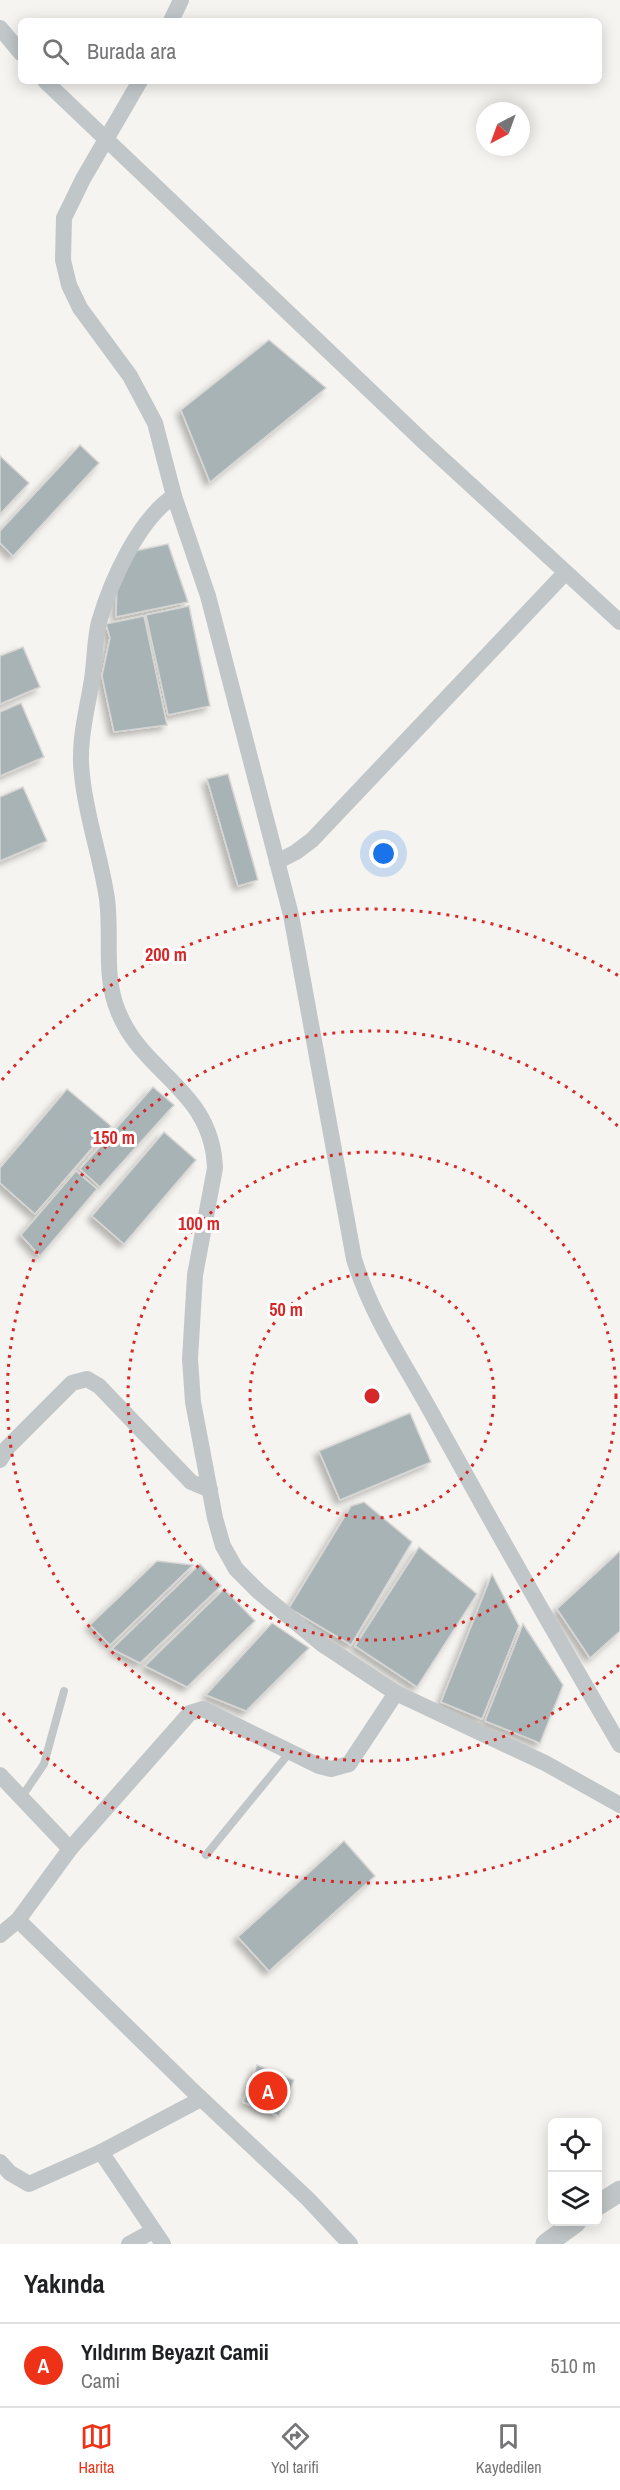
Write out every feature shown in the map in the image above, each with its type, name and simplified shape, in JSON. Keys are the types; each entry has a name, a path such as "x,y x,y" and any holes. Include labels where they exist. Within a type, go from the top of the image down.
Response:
{"street":[{"path":"172,18 181,0"},
{"path":"0,28 18,49"},
{"path":"48,84 108,137 425,444 620,622"},
{"path":"138,84 82,179 64,218 63,260 69,285 80,308 130,376 155,423 174,496 208,596 291,915 354,1259 365,1294 381,1328 429,1407 531,1594 620,1745"},
{"path":"174,496 161,504 145,523 109,595 99,624 80,748 86,805 107,900 111,989 117,1010 129,1034 199,1110 210,1131 214,1150 215,1168 195,1275 191,1315 193,1402 223,1546 236,1569 259,1592 322,1644 396,1693 545,1763 620,1805"},
{"path":"277,861 296,852 312,840 565,573"},
{"path":"2,1449 72,1383 87,1378 99,1386 191,1482 210,1490"},
{"path":"0,1935 18,1920 70,1849 186,1716 203,1709 325,1768 344,1767 349,1764 396,1693"},
{"path":"0,1776 70,1849"},
{"path":"18,1920 201,2099 308,2199 350,2244"},
{"path":"0,2162 10,2173 29,2184 101,2152 201,2099"},
{"path":"101,2152 158,2238 129,2244"},
{"path":"602,2202 620,2190"},
{"path":"546,2244 571,2226"}],"lane":[{"path":"21,1798 44,1764 64,1691"},
{"path":"206,1855 290,1752"}],"building":[{"path":"269,340 326,388 210,482 181,410"},
{"path":"80,445 99,463 13,556 0,543 0,531"},
{"path":"0,456 29,483 0,514"},
{"path":"168,544 188,602 116,617 117,586 135,551"},
{"path":"189,606 210,706 168,715 146,615"},
{"path":"144,616 167,725 114,732 102,676 110,638 106,624"},
{"path":"23,647 40,687 0,704 0,656"},
{"path":"21,703 44,757 0,776 0,712"},
{"path":"228,774 258,880 238,886 207,779"},
{"path":"23,787 47,841 0,861 0,797"},
{"path":"153,1087 174,1105 100,1187 80,1169"},
{"path":"67,1089 111,1126 35,1214 0,1183 0,1168"},
{"path":"164,1132 196,1160 124,1244 92,1216"},
{"path":"76,1171 97,1189 40,1256 21,1235"},
{"path":"410,1413 431,1462 340,1500 319,1451"},
{"path":"364,1502 412,1542 351,1645 289,1608 351,1506"},
{"path":"419,1547 477,1594 417,1687 355,1646"},
{"path":"620,1551 620,1631 590,1658 557,1609"},
{"path":"157,1561 193,1565 110,1645 90,1625"},
{"path":"200,1564 221,1586 140,1663 112,1649"},
{"path":"492,1574 519,1626 482,1719 441,1702"},
{"path":"224,1589 255,1621 187,1687 145,1666"},
{"path":"272,1623 309,1648 246,1711 206,1695"},
{"path":"523,1624 563,1685 540,1743 485,1721"},
{"path":"344,1841 375,1876 269,1971 238,1937"},
{"path":"257,2065 294,2080 279,2116 243,2102"}],"place":[{"name":"Yıldırım Beyazıt Camii","path":"268,2091"}]}
